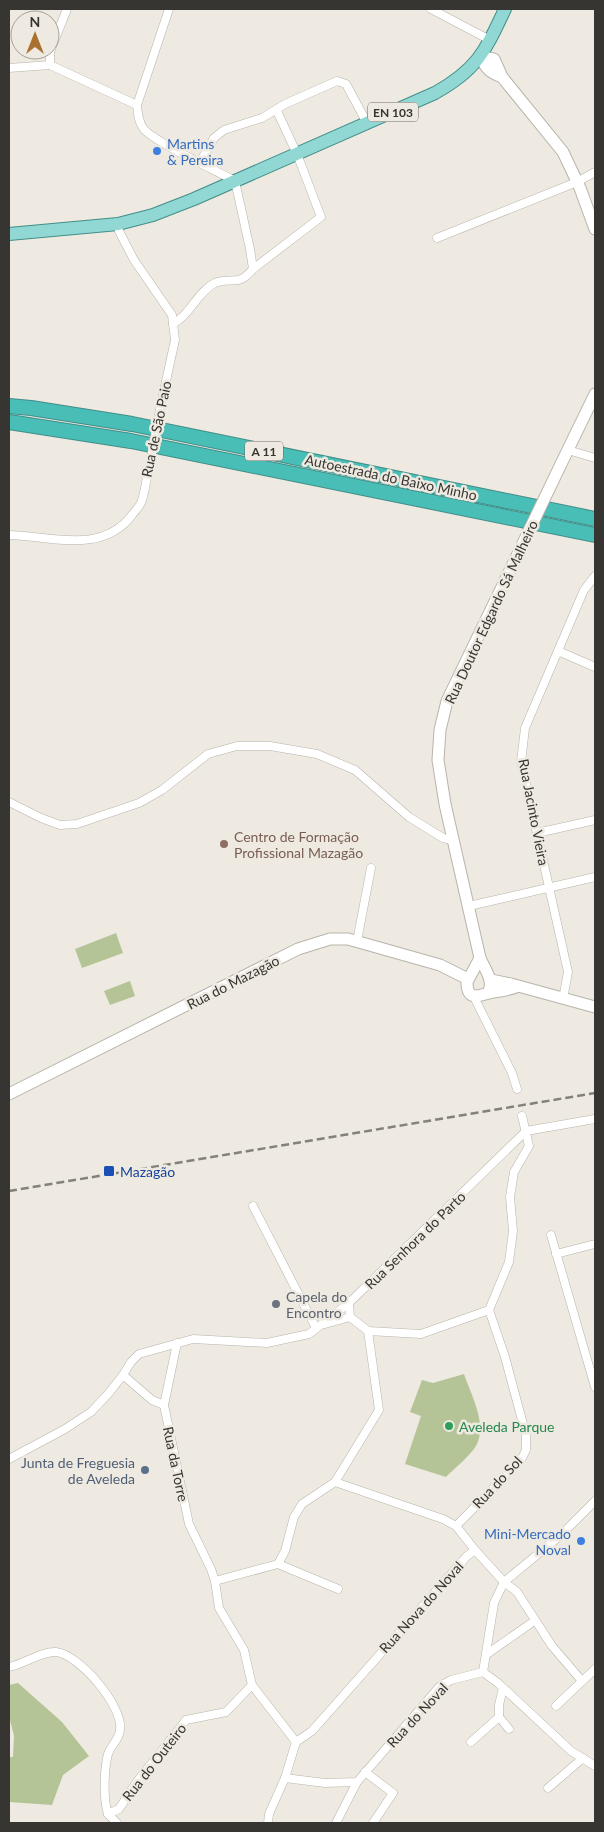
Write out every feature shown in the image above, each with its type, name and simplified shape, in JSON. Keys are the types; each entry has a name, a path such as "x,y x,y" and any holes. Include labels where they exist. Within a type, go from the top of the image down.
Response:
{"highway":[{"name":"Autoestrada do Baixo Minho","path":"9,406 132,424 595,519"},
{"name":"Autoestrada do Baixo Minho","path":"9,422 131,441 595,535"}],"main road":[{"name":"EN 103","path":"9,234 118,224 153,215 435,93 451,84 472,67 481,56 505,9"}],"street":[{"path":"50,65 50,52 68,9"},
{"path":"169,9 137,105 138,117 144,129 168,145 235,181 253,269"},
{"path":"431,9 490,40"},
{"path":"481,56 483,63 488,69 502,77 563,152 595,229"},
{"path":"9,68 50,65 137,105"},
{"path":"200,162 214,138 224,130 262,118 277,111 285,104 337,81 346,84 367,123"},
{"path":"173,324 184,316 209,287 215,283 245,278 253,269 321,217 297,154 277,111"},
{"path":"437,238 577,182 595,172"},
{"name":"Rua de São Paio","path":"9,535 76,542 93,539 117,530 127,522 141,503 175,340 172,315 134,260 119,231 118,224"},
{"name":"Rua Doutor Edgardo Sá Malheiro","path":"489,978 480,958 452,840 438,760 442,720 447,701 595,394"},
{"path":"568,450 595,458"},
{"name":"Rua Jacinto Vieira","path":"563,999 568,972 521,762 525,728 584,590 595,578"},
{"path":"558,651 595,667"},
{"path":"9,802 60,825 77,824 139,803 162,790 208,754 237,746 270,746 317,754 355,770 409,817 443,838 452,840"},
{"path":"537,832 595,820"},
{"path":"357,942 371,868"},
{"path":"468,906 595,877"},
{"name":"Rua do Mazagão","path":"9,1094 298,949 330,939 348,939 440,965 470,976"},
{"path":"480,958 467,986 512,1073 517,1088"},
{"path":"470,976 480,972 489,978 595,1007"},
{"path":"488,993 492,984 489,978"},
{"path":"473,995 482,996 519,986"},
{"path":"349,1303 350,1317 368,1331 421,1334 489,1310 509,1262 513,1231 510,1197 514,1172 529,1146 522,1116"},
{"path":"526,1131 595,1119"},
{"name":"Rua Senhora do Parto","path":"9,1459 65,1430 91,1412 123,1375 130,1362 139,1354 192,1339 267,1343 308,1334 349,1303 526,1131"},
{"path":"253,1206 318,1326 350,1317"},
{"path":"551,1235 595,1387"},
{"path":"556,1254 595,1244"},
{"name":"Rua do Sol","path":"456,1526 521,1460 526,1450 526,1435 505,1357 489,1310"},
{"path":"278,1564 285,1551 294,1517 302,1504 335,1482 379,1410 368,1331"},
{"name":"Rua da Torre","path":"177,1343 164,1405 189,1524 215,1581 219,1608 244,1650 252,1685"},
{"path":"123,1375 152,1400 164,1405"},
{"path":"335,1482 443,1519 456,1526 475,1550"},
{"path":"595,1501 560,1535 504,1582 494,1603 483,1672 571,1751 595,1766"},
{"name":"Rua Nova do Noval","path":"296,1742 312,1731 418,1609 467,1556 475,1550 504,1582 517,1592 552,1646 582,1681"},
{"path":"215,1581 278,1564 338,1589"},
{"path":"487,1654 530,1624"},
{"path":"9,1667 55,1652 65,1655 81,1665 106,1692 119,1719 121,1729 117,1740 108,1752 105,1772 106,1807 108,1814 117,1823"},
{"path":"556,1706 595,1669"},
{"name":"Rua do Noval","path":"336,1823 356,1782 440,1686 451,1680 483,1672"},
{"path":"252,1685 296,1742 285,1778 269,1814 268,1823"},
{"name":"Rua do Outeiro","path":"108,1814 119,1808 136,1783 186,1720 226,1712 252,1685"},
{"path":"503,1688 499,1705 499,1717 509,1729"},
{"path":"472,1742 499,1717"},
{"path":"548,1788 582,1758"},
{"path":"365,1772 393,1792 373,1823"},
{"path":"285,1778 326,1783 356,1782"},
{"path":"104,1823 108,1814"}],"green space":[{"path":"116,933 123,953 82,968 75,949"},
{"path":"130,981 135,996 110,1005 104,991"},
{"name":"Aveleda Parque","path":"464,1374 480,1422 478,1441 474,1449 446,1477 405,1464 421,1416 410,1412 422,1380 433,1383"},
{"path":"18,1683 62,1722 89,1756 63,1775 52,1805 9,1802 9,1757 13,1757 14,1736 9,1716 9,1685"}],"railway":[{"path":"9,1191 595,1093"}],"place":[{"name":"Martins & Pereira","path":"157,151"},
{"name":"Centro de Formação Profissional Mazagão","path":"224,844"},
{"name":"Mazagão","path":"109,1171"},
{"name":"Capela do Encontro","path":"276,1304"},
{"name":"Aveleda Parque","path":"449,1426"},
{"name":"Junta de Freguesia de Aveleda","path":"145,1470"},
{"name":"Mini-Mercado Noval","path":"581,1541"}]}
